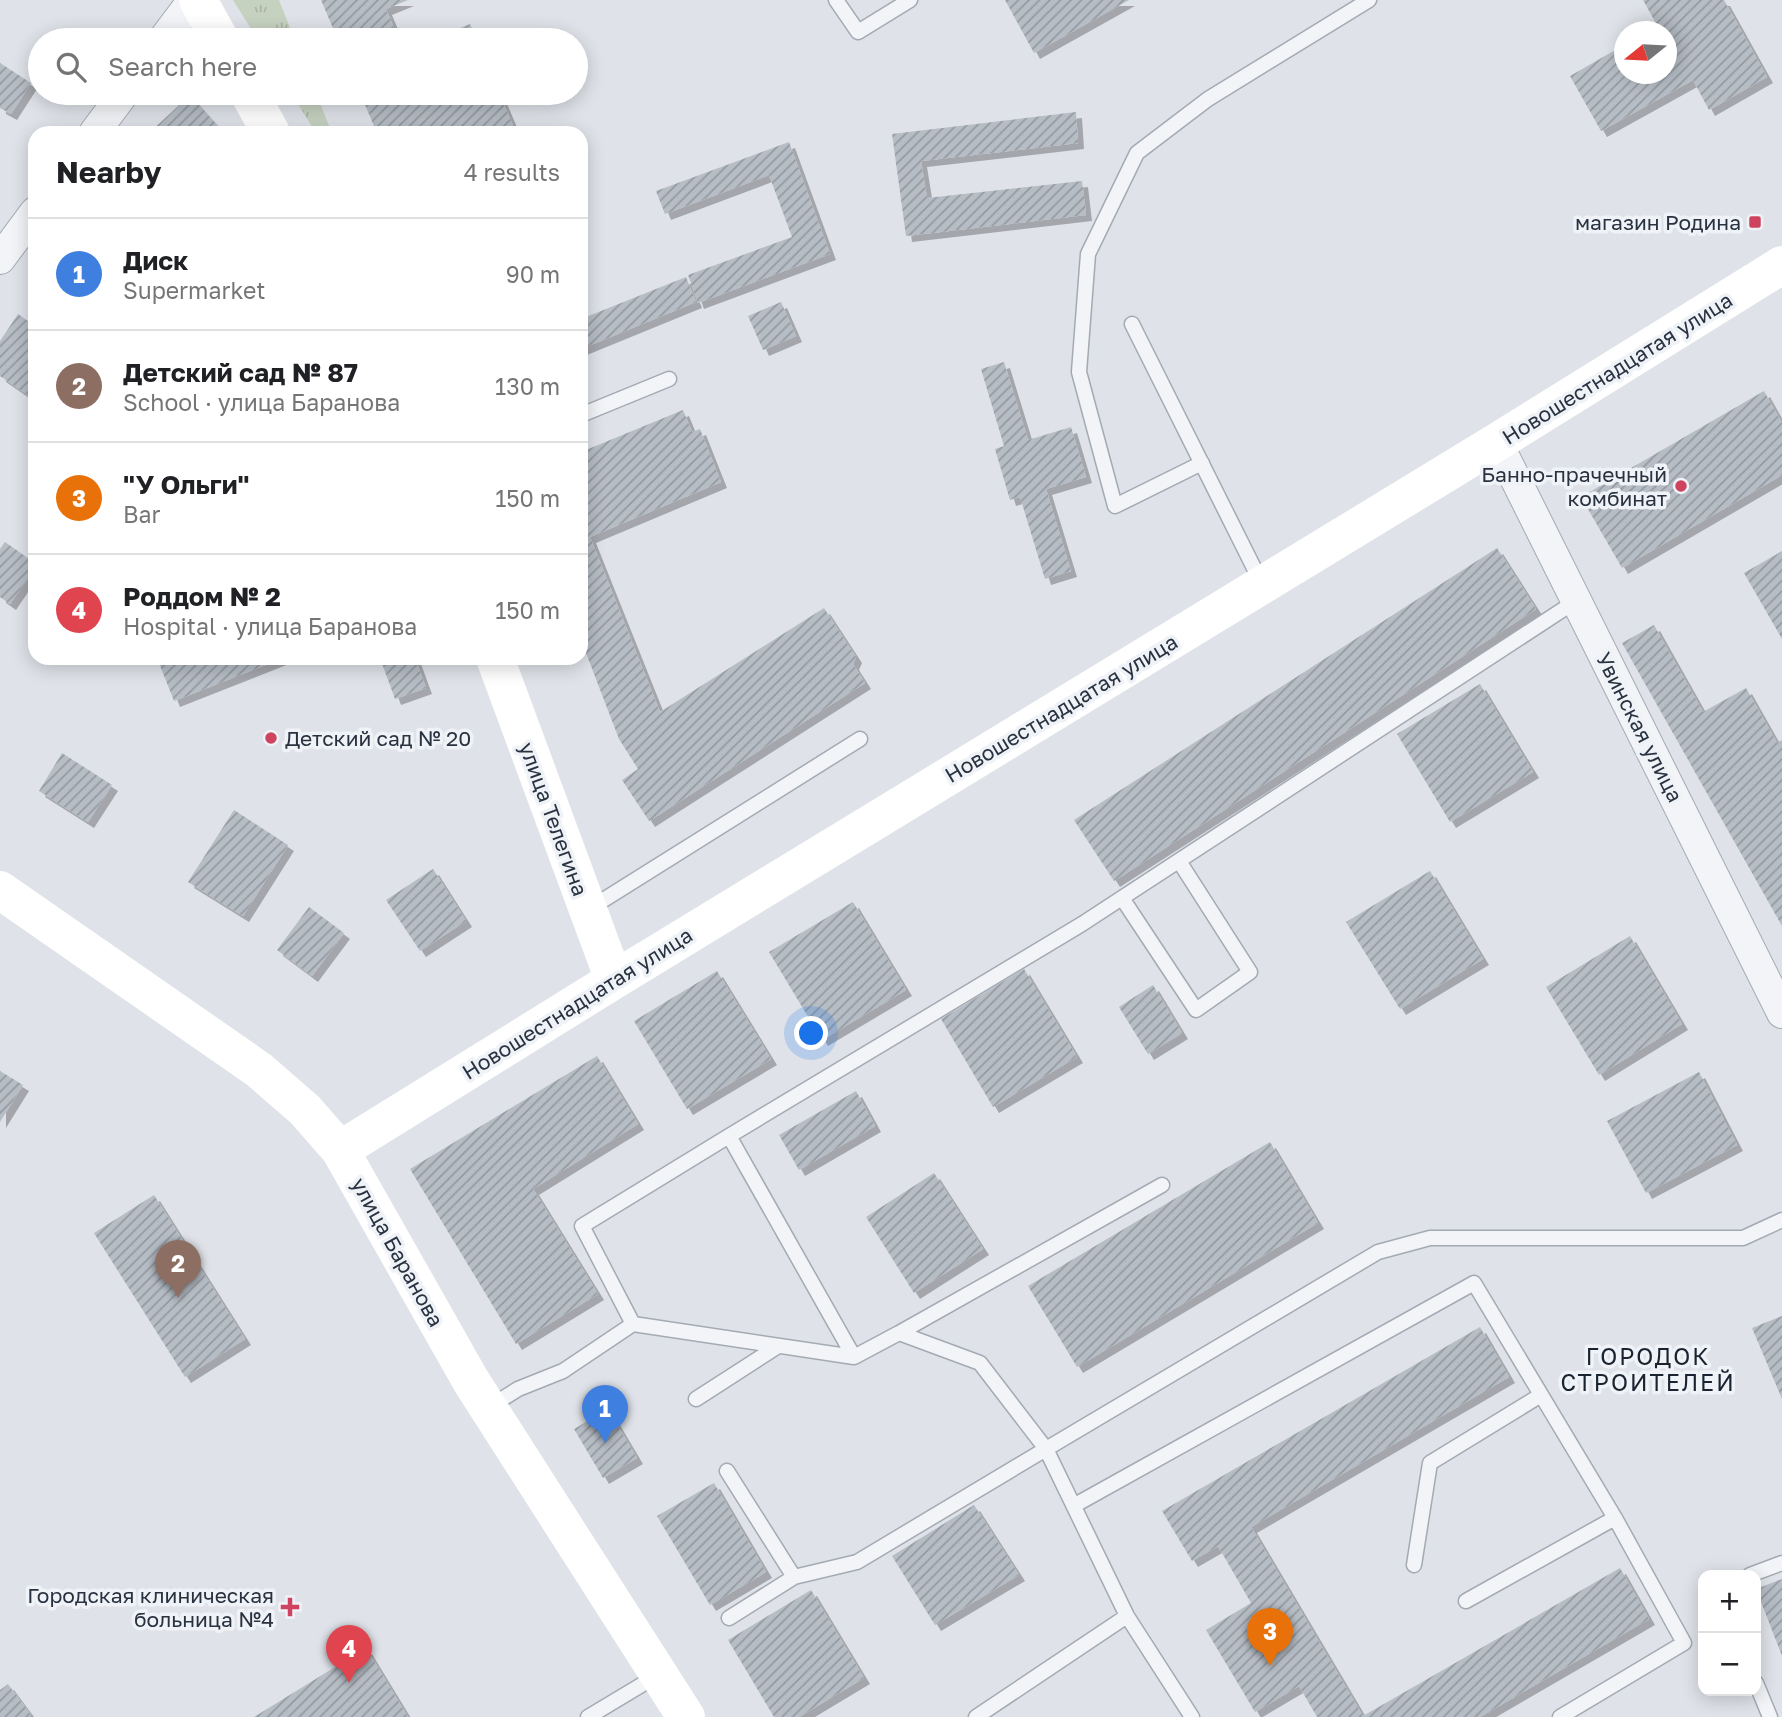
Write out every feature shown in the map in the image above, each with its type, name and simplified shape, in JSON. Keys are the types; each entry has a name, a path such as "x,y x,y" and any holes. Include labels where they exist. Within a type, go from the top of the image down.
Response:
{"street":[{"path":"173,28 196,0 213,28"},
{"path":"99,126 115,105"},
{"path":"256,105 267,126"},
{"path":"0,260 28,222"},
{"name":"Новошестнадцатая улица","path":"340,1150 1782,265"},
{"name":"Увинская улица","path":"1497,442 1782,1013"},
{"name":"улица Телегина","path":"498,665 614,980"},
{"name":"улица Баранова","path":"0,890 259,1070 304,1110 340,1150 487,1408 686,1717"}],"lane":[{"path":"836,0 858,32 910,0"},
{"path":"1202,463 1115,506 1079,372 1088,254 1137,153 1208,99 1369,0"},
{"path":"1132,324 1263,585"},
{"path":"588,412 668,379"},
{"path":"633,1324 582,1226 1122,898 1576,601"},
{"path":"588,909 860,739"},
{"path":"1122,898 1196,1010 1250,972 1178,861"},
{"path":"729,1136 854,1357"},
{"path":"487,1408 519,1389 564,1371 633,1324 854,1357 1162,1185"},
{"path":"729,1618 794,1577 857,1562 1378,1252 1430,1238 1743,1238 1782,1220"},
{"path":"1075,1504 1474,1283 1615,1518 1684,1643 1560,1717"},
{"path":"899,1333 980,1363 1046,1449 1127,1616 1192,1717"},
{"path":"696,1399 778,1346"},
{"path":"1414,1564 1430,1464 1541,1395"},
{"path":"727,1471 794,1577"},
{"path":"1466,1601 1615,1518"},
{"path":"1761,1571 1782,1563"},
{"path":"975,1717 1127,1616"},
{"path":"588,1717 659,1675"},
{"path":"1761,1696 1770,1717"}],"green space":[{"path":"233,0 279,0 290,28 250,28"},
{"path":"298,105 321,105 329,126 312,126"}],"building":[{"path":"321,0 408,0 386,9 394,28 333,28"},
{"path":"1005,0 1129,0 1034,53"},
{"path":"1643,0 1724,0 1767,77 1709,110 1693,80 1601,131 1570,76 1614,51 1614,84 1677,84 1677,21 1655,21"},
{"path":"0,63 28,81 28,88 11,114 0,108"},
{"path":"179,105 199,105 218,126 157,126"},
{"path":"365,105 504,105 513,126 374,126"},
{"path":"1076,112 1078,143 921,161 927,198 1082,181 1086,215 906,236 892,134"},
{"path":"789,142 830,254 698,303 688,275 792,237 769,175 665,214 656,191"},
{"path":"686,277 696,302 588,346 588,316"},
{"path":"781,302 796,336 763,350 748,316"},
{"path":"18,314 28,321 28,395 0,376 0,341"},
{"path":"1004,362 1028,440 1071,427 1086,477 1046,489 1071,571 1045,579 1020,497 1010,500 995,449 1004,446 981,369"},
{"name":"Банно-прачечный комбинат","path":"1764,391 1782,423 1782,475 1622,568 1581,497"},
{"path":"683,410 692,432 700,429 721,482 590,537 660,712 824,608 856,657 853,664 865,683 649,821 622,780 638,769 619,739 588,658 588,449"},
{"path":"5,542 28,558 28,577 10,604 0,597 0,549"},
{"path":"1497,548 1536,609 1114,881 1074,820"},
{"path":"1782,551 1782,639 1744,573"},
{"path":"1654,625 1703,712 1746,688 1777,743 1782,740 1782,926 1622,643"},
{"path":"160,665 265,665 174,701"},
{"path":"383,665 418,665 426,688 395,699"},
{"path":"1480,684 1533,772 1450,822 1397,734"},
{"path":"62,753 112,785 88,822 39,791"},
{"path":"234,810 288,845 243,916 188,882"},
{"path":"433,869 466,921 420,951 386,900"},
{"path":"1430,871 1483,959 1400,1009 1346,922"},
{"path":"853,902 906,990 822,1040 769,952"},
{"path":"309,907 344,933 312,976 277,950"},
{"path":"1630,936 1682,1024 1599,1075 1546,987"},
{"path":"1024,969 1077,1057 993,1107 941,1019"},
{"path":"717,971 771,1059 687,1109 634,1021"},
{"path":"1153,985 1182,1033 1148,1054 1119,1007"},
{"path":"597,1056 638,1124 533,1189 598,1294 516,1344 410,1169"},
{"path":"0,1071 23,1085 0,1122"},
{"path":"1699,1072 1737,1145 1646,1193 1607,1121"},
{"path":"856,1091 875,1126 799,1170 779,1135"},
{"path":"1270,1142 1318,1223 1077,1367 1028,1286"},
{"path":"934,1173 983,1249 914,1293 866,1217"},
{"path":"154,1195 245,1339 185,1377 94,1233"},
{"path":"1782,1316 1782,1399 1752,1328"},
{"path":"1480,1327 1509,1377 1251,1527 1363,1716 1620,1568 1649,1619 1480,1717 1317,1717 1299,1686 1255,1712 1206,1630 1251,1603 1218,1546 1192,1561 1162,1511"},
{"path":"608,1409 637,1458 603,1478 574,1429"},
{"path":"714,1483 766,1572 710,1605 657,1516"},
{"path":"974,1505 1019,1575 935,1625 892,1556"},
{"path":"1782,1579 1782,1656 1761,1602 1761,1587"},
{"path":"811,1590 864,1678 799,1717 774,1717 728,1640"},
{"path":"366,1648 408,1717 254,1717"},
{"path":"8,1684 31,1715 0,1717 0,1690"}],"place":[{"name":"магазин Родина","path":"1755,222"},
{"name":"Банно-прачечный комбинат","path":"1681,486"},
{"name":"Детский сад № 20","path":"271,738"},
{"name":"Детский сад № 87","path":"178,1298"},
{"name":"Диск","path":"605,1443"},
{"name":"Городская клиническая больница №4","path":"290,1607"},
{"name":"\"У Ольги\"","path":"1270,1666"},
{"name":"Роддом № 2","path":"349,1683"}],"district":[{"name":"ГОРОДОК СТРОИТЕЛЕЙ","path":"1648,1369"}]}
